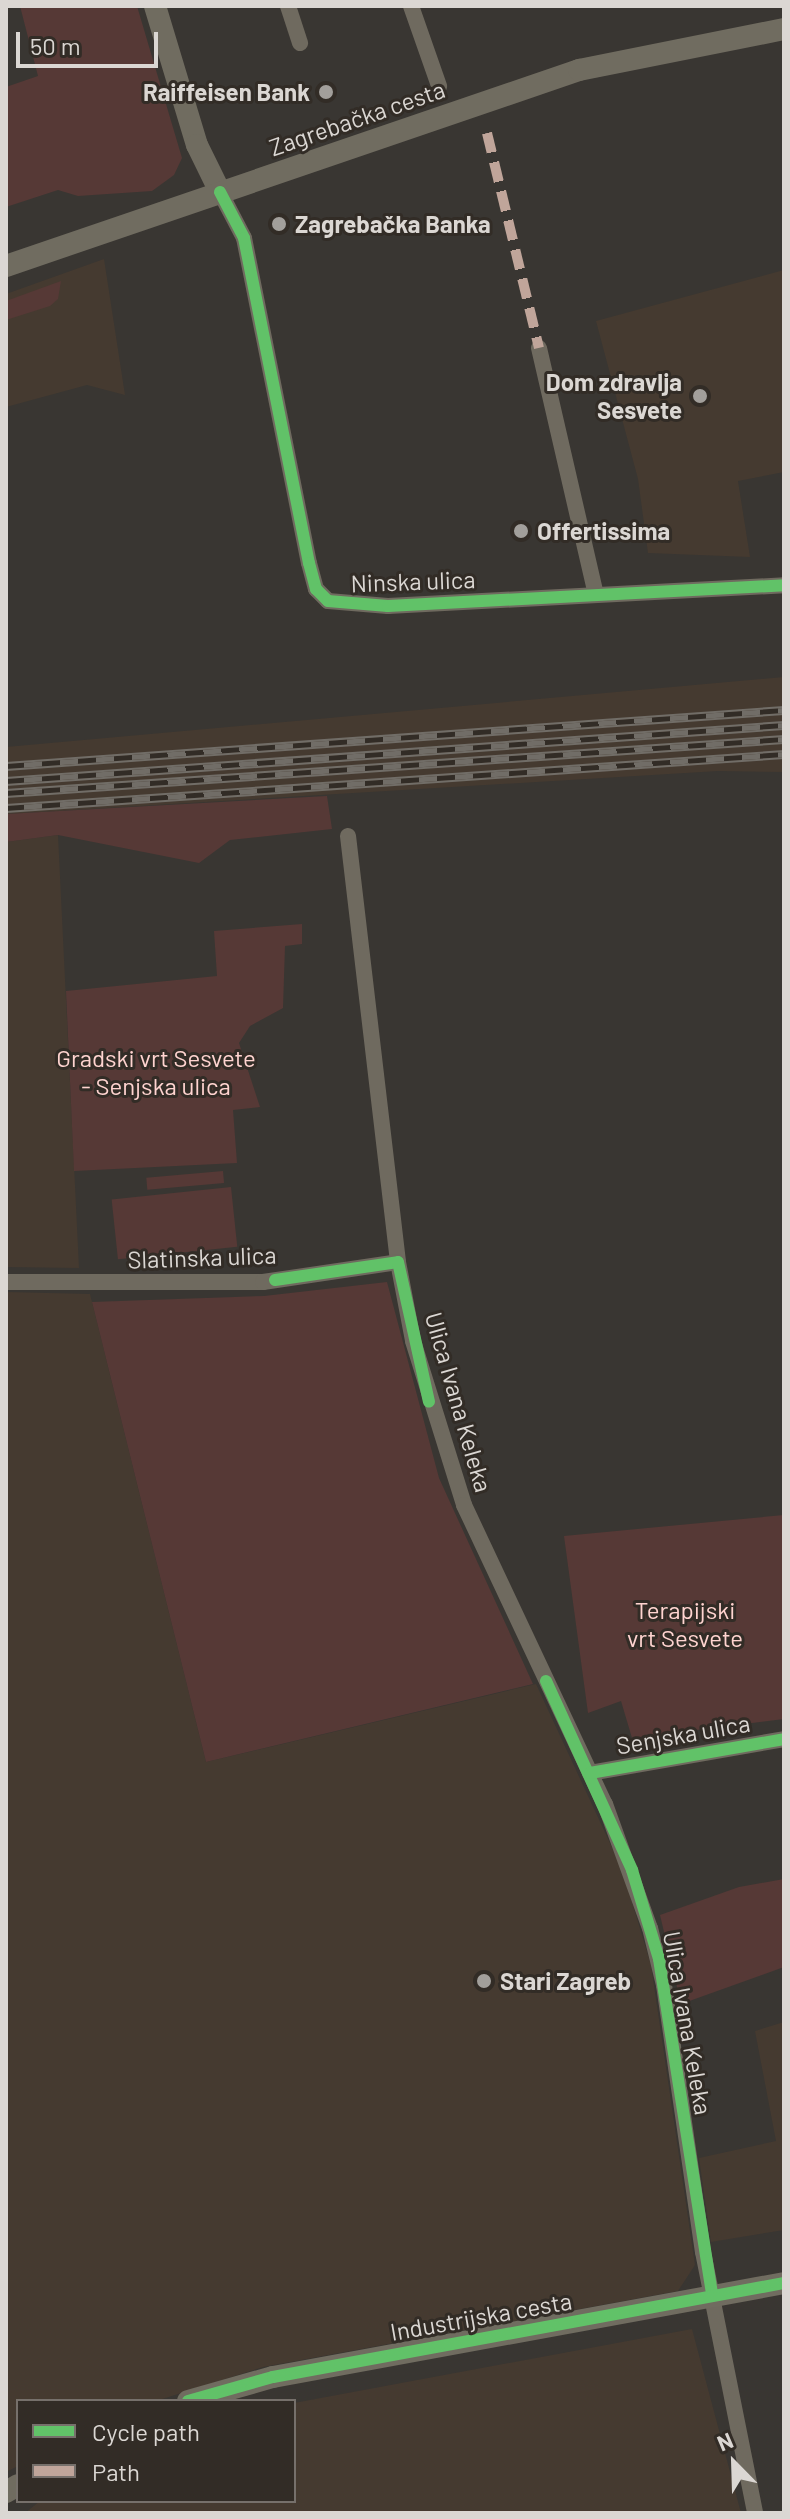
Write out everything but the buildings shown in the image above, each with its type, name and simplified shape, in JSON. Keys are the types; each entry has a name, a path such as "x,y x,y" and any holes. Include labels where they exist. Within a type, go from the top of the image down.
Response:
{"main road":[{"path":"155,6 197,145 220,192"},
{"name":"Zagrebačka cesta","path":"6,266 579,70 731,37 784,29"},
{"name":"Industrijska cesta","path":"195,2399 273,2377 784,2283"}],"street":[{"path":"288,6 300,43"},
{"path":"411,6 439,86"},
{"name":"Ninska ulica","path":"220,192 244,238 307,554 320,595 351,607 784,585"},
{"path":"539,348 596,595"},
{"name":"Ulica Ivana Keleka","path":"348,836 398,1262 416,1353 453,1477 632,1870 659,1959 712,2295 755,2513"},
{"name":"Slatinska ulica","path":"6,1282 263,1282 398,1262"},
{"name":"Senjska ulica","path":"590,1773 784,1739"}],"shaded area":[{"path":"104,259 125,395 87,385 6,407 6,294"},
{"name":"Dom zdravlja Sesvete","path":"784,270 784,472 738,481 750,557 648,553 638,479 596,321"},
{"path":"784,677 784,772 718,771 6,814 6,747"},
{"path":"58,835 79,1268 6,1267 6,842"},
{"path":"6,1292 90,1294 206,1762 536,1684 622,1869 651,1965 695,2265 678,2291 263,2367 162,2399 16,2399 16,2467 6,2472"},
{"path":"784,2022 784,2230 711,2242 699,2158 776,2141 755,2031"},
{"path":"692,2329 741,2513 25,2513 38,2503 296,2503 296,2403"}],"green space":[{"path":"20,6 137,6 182,158 174,175 152,191 78,196 58,190 6,207 6,87 38,76"},
{"path":"61,281 58,299 50,306 6,320 6,301"},
{"path":"327,796 332,829 230,840 199,863 58,835 6,842 6,814"},
{"name":"Gradski vrt Sesvete - Senjska ulica","path":"302,924 302,944 285,946 283,1008 250,1026 239,1043 260,1107 233,1110 237,1163 74,1171 66,991 217,976 214,931"},
{"path":"223,1171 224,1183 147,1190 146,1178"},
{"path":"231,1187 237,1247 118,1259 112,1200"},
{"path":"387,1282 439,1478 533,1684 206,1762 92,1302 264,1296"},
{"name":"Terapijski vrt Sesvete","path":"784,1515 784,1719 632,1738 621,1701 588,1713 564,1536"},
{"path":"784,1879 784,1967 681,2004 660,1915 739,1887"}],"railway":[{"path":"6,766 784,710"},
{"path":"6,781 784,725"},
{"path":"6,793 784,739"},
{"path":"6,808 784,754"}],"marked path":[{"path":"487,133 539,348"}],"cycle path":[{"path":"220,192 244,238 309,563 316,589 328,601 388,606 784,585"},
{"path":"275,1280 398,1262 429,1402"},
{"path":"546,1681 632,1870 659,1959 712,2295"},
{"path":"590,1773 784,1739"},
{"path":"195,2399 273,2377 784,2283"}],"place":[{"name":"Raiffeisen Bank","path":"326,92"},
{"name":"Zagrebačka Banka","path":"279,224"},
{"name":"Dom zdravlja Sesvete","path":"700,396"},
{"name":"Offertissima","path":"521,531"},
{"name":"Stari Zagreb","path":"484,1981"}]}
